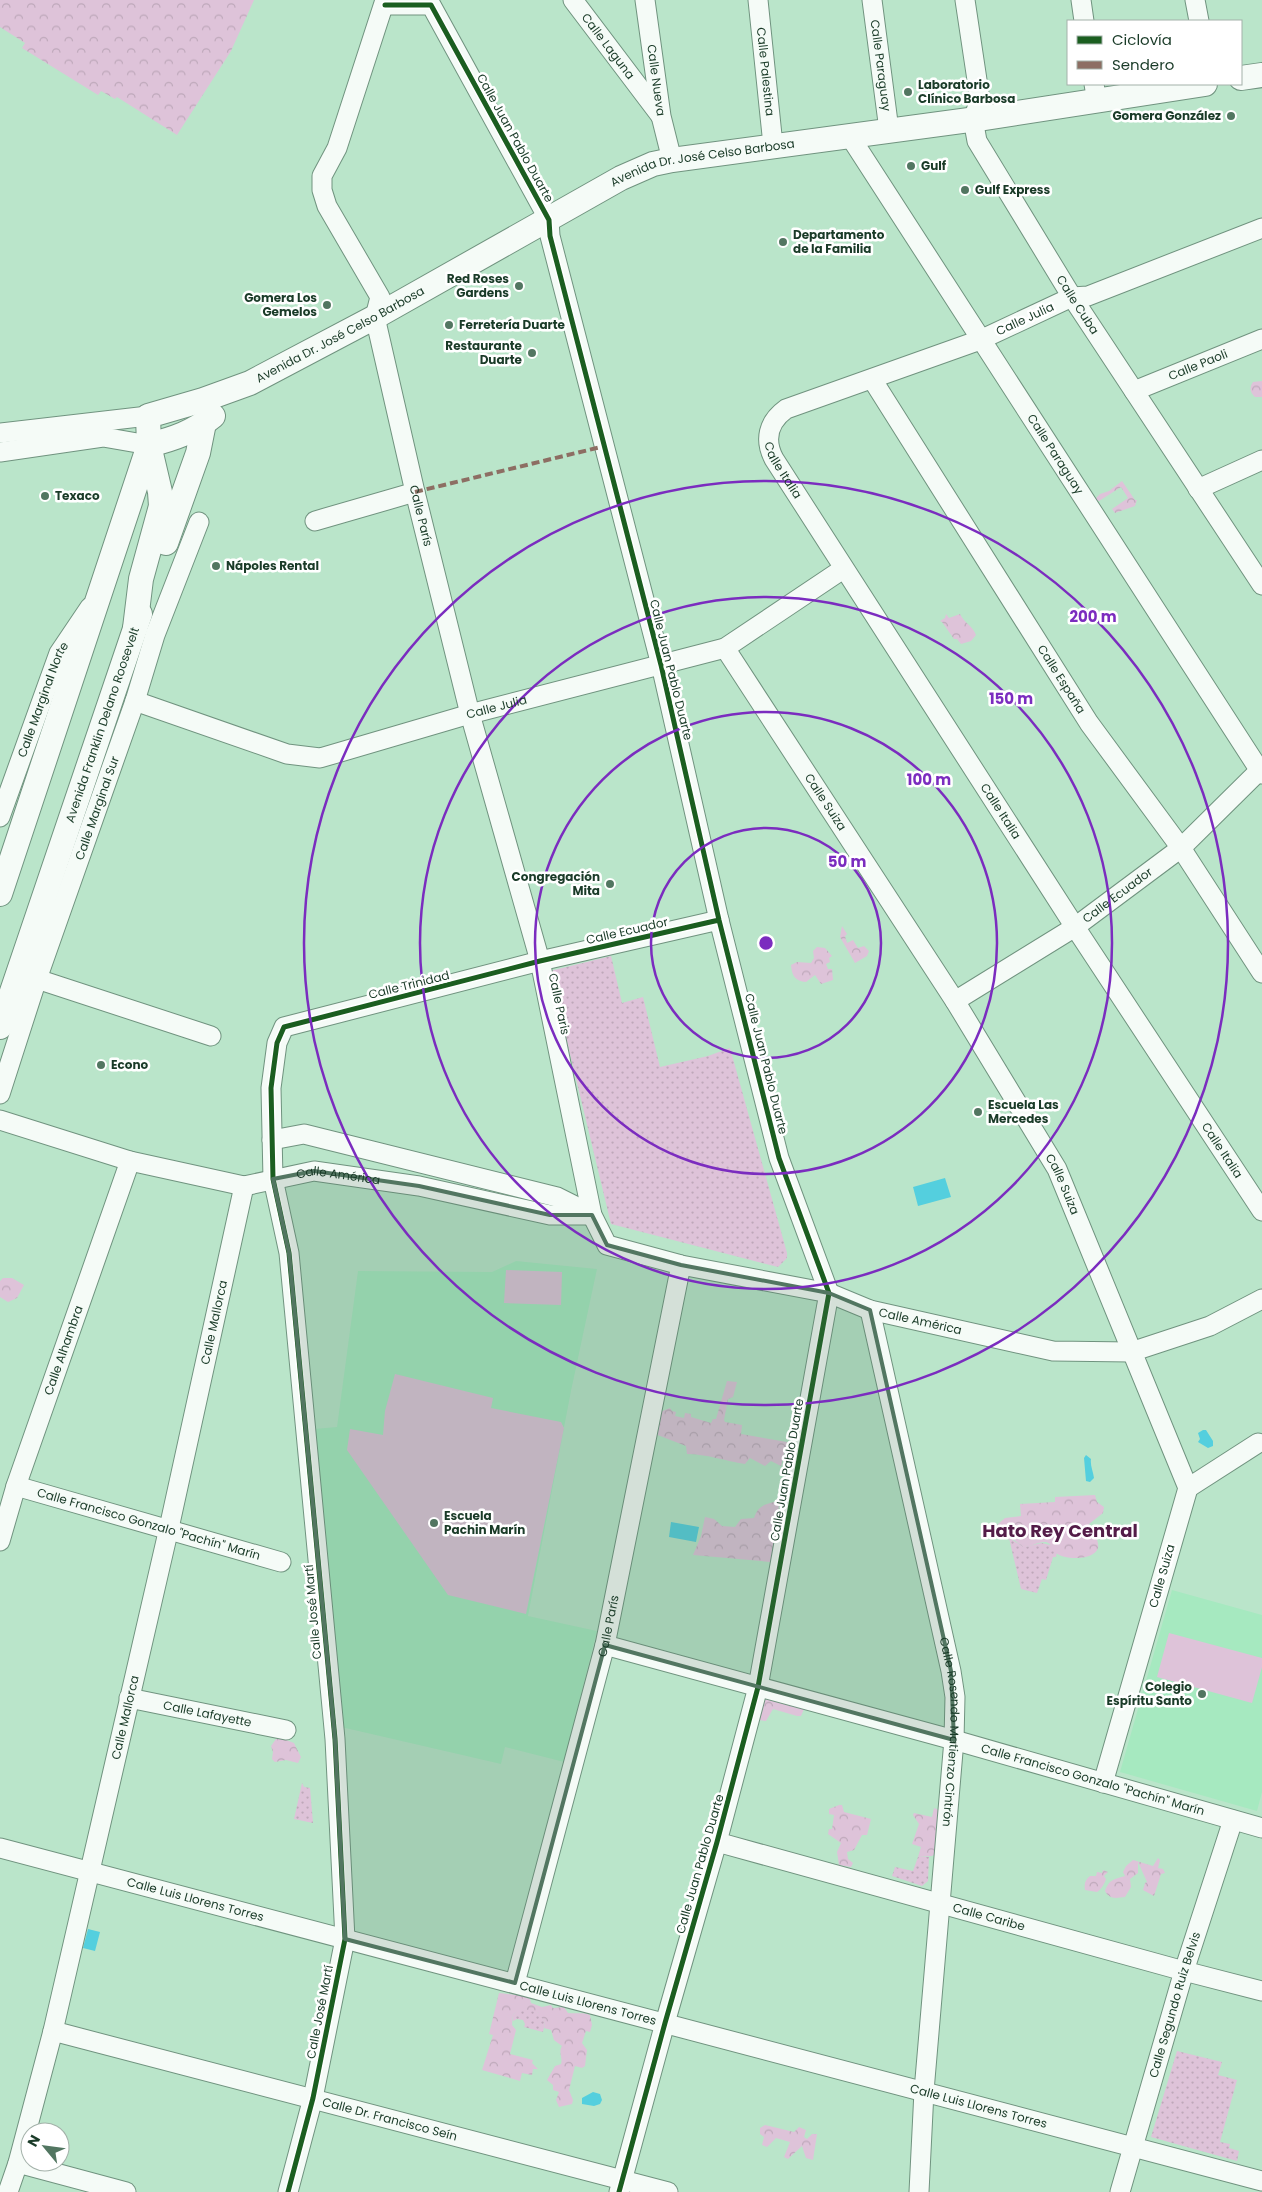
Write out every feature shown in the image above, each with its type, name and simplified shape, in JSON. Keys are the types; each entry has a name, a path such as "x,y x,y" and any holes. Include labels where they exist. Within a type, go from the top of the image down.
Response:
{"main road":[{"path":"1242,78 1262,75"},
{"name":"Avenida Dr. José Celso Barbosa","path":"148,416 203,400 250,383 375,317 621,178 653,164 773,145 973,119 1096,93 1193,85"},
{"name":"Avenida Dr. José Celso Barbosa","path":"149,445 180,437 204,424 250,383"},
{"path":"145,632 141,579 161,506 160,492 149,445 148,416"},
{"name":"Avenida Franklin Delano Roosevelt","path":"0,1027 145,632 198,453 204,424"},
{"path":"0,894 149,445"}],"street":[{"name":"Calle Laguna","path":"573,0 661,116"},
{"name":"Calle Nueva","path":"644,0 661,116 672,160"},
{"name":"Calle Palestina","path":"758,0 773,145"},
{"name":"Calle Paraguay","path":"872,0 889,130"},
{"name":"Calle Cuba","path":"965,0 980,100 973,119 977,141 1072,297 1262,585"},
{"path":"1081,0 1084,20"},
{"path":"1195,0 1199,20"},
{"name":"Calle Juan Pablo Duarte","path":"385,3 431,5 549,220 550,236 661,665 719,920 779,1158 829,1294 758,1688 718,1842 665,2023 621,2186"},
{"name":"Calle París","path":"385,3 337,148 322,176 322,190 327,206 380,297 375,317 415,492 470,714"},
{"name":"Calle Paraguay","path":"849,135 980,340 1261,771"},
{"name":"Calle Julia","path":"786,409 980,340 1072,297 1088,296 1262,228"},
{"name":"Calle Paoli","path":"1134,391 1262,339"},
{"name":"Calle España","path":"872,378 1089,723 1181,848 1262,973"},
{"name":"Calle Italia","path":"786,409 772,422 768,438 771,452 844,569 1262,1211"},
{"name":"Avenida Dr. José Celso Barbosa","path":"0,433 148,416"},
{"name":"Avenida Dr. José Celso Barbosa","path":"0,452 103,437 149,445"},
{"path":"1198,489 1262,460"},
{"path":"315,521 415,492"},
{"name":"Calle Marginal Sur","path":"0,1094 37,979 135,701 145,632 199,522"},
{"name":"Calle Julia","path":"135,701 287,754 320,758 470,714 725,648 844,569"},
{"name":"Calle Marginal Norte","path":"0,816 59,653 102,590"},
{"name":"Calle Suiza","path":"725,648 955,1001 1057,1169 1188,1488 1103,1782"},
{"name":"Calle Paris","path":"470,714 540,961 592,1215"},
{"name":"Calle Ecuador","path":"955,1001 1075,926 1181,848 1261,771"},
{"name":"Calle Ecuador","path":"540,961 719,920"},
{"name":"Calle Trinidad","path":"284,1027 540,961"},
{"path":"37,979 210,1036"},
{"name":"Calle José Martí","path":"284,1027 277,1043 271,1088 273,1179 289,1253 334,1729 345,1939 313,2098 288,2192"},
{"name":"Calle América","path":"0,1120 130,1161 244,1186 314,1171 420,1186 550,1215 592,1215 606,1245 681,1265 829,1294 870,1310 1053,1351 1131,1352 1210,1326 1262,1299"},
{"path":"272,1140 304,1134 557,1197 592,1215"},
{"name":"Calle Alhambra","path":"0,1541 16,1486 130,1161"},
{"name":"Calle Mallorca","path":"8,2192 18,2163 53,2031 169,1528 244,1186"},
{"name":"Calle París","path":"515,1983 606,1645 681,1265"},
{"name":"Calle Rosendo Matienzo Cintrón","path":"870,1310 951,1670 955,1697 954,1740 924,2091 919,2192"},
{"path":"1188,1488 1258,1443"},
{"name":"Calle Francisco Gonzalo \"Pachín\" Marín","path":"16,1486 169,1528 281,1562"},
{"name":"Calle Francisco Gonzalo \"Pachín\" Marín","path":"606,1645 954,1740 1262,1828"},
{"name":"Calle Lafayette","path":"129,1698 286,1730"},
{"name":"Calle Segundo Ruiz Belvis","path":"1120,2192 1184,1971 1233,1820"},
{"name":"Calle Caribe","path":"718,1842 1262,1991"},
{"name":"Calle Luis Llorens Torres","path":"0,1848 1134,2145 1262,2181"},
{"name":"Calle Dr. Francisco Seín","path":"53,2031 313,2098 621,2186 668,2192"},
{"path":"18,2163 126,2192"}],"highlighted area":[{"path":"314,1171 419,1186 550,1215 592,1215 607,1245 681,1265 829,1293 870,1310 951,1671 954,1740 605,1645 515,1983 345,1939 335,1739 289,1253 273,1179"}],"shaded area":[{"name":"Escuela Pachin Marín","path":"516,1261 597,1269 571,1391 528,1616 597,1631 564,1762 505,1747 501,1764 341,1727 314,1429 337,1427 358,1271 492,1272"},
{"name":"Colegio Espíritu Santo","path":"1172,1590 1262,1615 1262,1792 1257,1811 1120,1772"}],"green space":[{"path":"0,0 254,0 231,51 177,135 117,97 115,99 101,91 98,95 22,48 25,43 0,27"},
{"path":"1262,381 1262,397 1255,397 1251,386 1253,382"},
{"path":"1122,481 1135,500 1137,500 1135,506 1115,513 1112,509 1128,498 1121,487 1099,501 1095,499"},
{"path":"946,614 949,618 960,614 976,635 971,641 961,644 957,639 954,639 940,621 945,618"},
{"path":"842,926 847,934 845,936 847,943 853,940 858,948 864,946 869,951 867,956 855,963 840,937"},
{"path":"817,947 825,948 832,956 829,958 830,962 826,964 828,969 832,969 833,980 821,984 815,975 806,982 797,979 793,975 791,965 797,962 811,963 814,958 813,951"},
{"path":"611,956 622,1003 643,997 660,1067 708,1056 730,1048 787,1253 787,1258 778,1267 611,1224 550,971"},
{"path":"506,1270 562,1272 561,1305 504,1303"},
{"path":"3,1278 12,1278 24,1285 17,1298 8,1302 0,1297 0,1281"},
{"path":"395,1374 493,1398 491,1408 561,1422 564,1428 526,1614 448,1595 347,1450 350,1429 383,1435 385,1411"},
{"path":"727,1381 737,1382 733,1397 728,1399 725,1422 742,1425 741,1434 787,1442 781,1466 771,1461 765,1466 750,1458 745,1464 709,1456 687,1454 686,1446 655,1434 660,1412 670,1408 676,1412 675,1416 684,1418 685,1413 691,1414 691,1417 711,1423 713,1419 716,1419"},
{"path":"1095,1495 1097,1502 1104,1507 1103,1513 1089,1524 1096,1533 1098,1548 1091,1555 1085,1557 1065,1557 1054,1552 1046,1542 1023,1547 1014,1540 1007,1539 997,1525 1005,1518 1021,1516 1020,1504 1055,1502 1055,1497"},
{"path":"774,1502 779,1505 771,1562 693,1555 701,1536 705,1517 714,1519 722,1526 735,1527 741,1519 754,1518 761,1507"},
{"path":"1009,1538 1024,1547 1042,1543 1058,1547 1056,1557 1053,1557 1046,1580 1042,1579 1037,1593 1021,1589"},
{"path":"1169,1633 1262,1658 1262,1667 1252,1703 1157,1677"},
{"path":"768,1699 804,1709 801,1716 797,1716 773,1709 766,1721 758,1720 764,1700"},
{"path":"281,1738 294,1743 301,1757 298,1763 286,1760 275,1762 272,1759 273,1752 271,1746 276,1739"},
{"path":"302,1783 304,1787 310,1788 313,1823 294,1819"},
{"path":"842,1805 844,1812 871,1819 867,1835 862,1835 854,1850 847,1852 848,1859 853,1863 851,1867 839,1865 837,1852 841,1843 828,1834 829,1829 832,1829 834,1815 829,1814 829,1809"},
{"path":"934,1808 939,1810 938,1852 932,1856 918,1857 921,1847 912,1844 919,1824 913,1815 914,1813 932,1817"},
{"path":"918,1857 929,1857 928,1881 922,1886 892,1876 895,1867 913,1871"},
{"path":"1158,1858 1160,1860 1158,1868 1163,1869 1165,1873 1161,1874 1154,1896 1143,1890 1147,1882 1138,1862 1138,1873 1130,1879 1131,1887 1125,1897 1111,1897 1105,1891 1110,1882 1125,1876 1123,1872 1126,1866 1133,1860 1153,1866"},
{"path":"1103,1870 1108,1872 1104,1876 1106,1879 1100,1890 1097,1892 1085,1890 1085,1882 1088,1878 1096,1876 1097,1872 1102,1873"},
{"path":"499,1993 525,1996 530,1999 531,2003 542,2007 551,2005 553,2008 564,2007 568,2013 590,2015 592,2025 590,2032 586,2031 582,2043 587,2050 585,2066 582,2068 575,2066 569,2090 573,2100 572,2104 559,2107 556,2100 559,2092 553,2090 553,2085 547,2080 555,2066 561,2064 560,2051 562,2046 554,2040 551,2030 544,2028 545,2023 539,2013 521,2008 513,2015 512,2025 516,2030 510,2054 533,2060 532,2063 538,2069 533,2069 532,2075 522,2073 520,2081 482,2070 493,2035 489,2034"},
{"path":"521,2007 540,2013 545,2023 543,2032 524,2027 523,2020 517,2019 513,2021 513,2015"},
{"path":"1177,2051 1222,2062 1218,2075 1237,2080 1220,2142 1230,2144 1229,2148 1239,2151 1237,2161 1151,2137"},
{"path":"765,2125 794,2132 799,2127 806,2130 804,2137 807,2139 812,2134 817,2134 813,2160 806,2158 802,2146 788,2159 784,2157 790,2142 776,2138 767,2147 762,2145 764,2137 760,2134 760,2128"}],"water":[{"path":"945,1178 951,1197 918,1206 913,1187"},
{"path":"1206,1430 1213,1441 1213,1446 1208,1448 1198,1442 1200,1439 1198,1433"},
{"path":"1086,1455 1091,1459 1094,1478 1090,1482 1086,1481 1084,1458"},
{"path":"671,1522 699,1527 696,1542 669,1537"},
{"path":"88,1929 100,1932 95,1951 83,1948"},
{"path":"593,2092 600,2094 602,2100 600,2104 594,2106 582,2104 582,2098"}],"marked path":[{"path":"415,492 605,446"}],"cycle path":[{"path":"385,5 431,5 549,220 550,236 661,665 719,920 779,1158 829,1293 758,1687 717,1842 619,2192"},
{"path":"288,2192 313,2098 345,1939 335,1739 289,1253 273,1179 271,1088 277,1043 284,1027 540,961 719,920"}],"place":[{"name":"Laboratorio Clínico Barbosa","path":"908,92"},
{"name":"Gomera González","path":"1231,116"},
{"name":"Gulf","path":"911,166"},
{"name":"Gulf Express","path":"965,190"},
{"name":"Departamento de la Familia","path":"783,242"},
{"name":"Red Roses Gardens","path":"519,286"},
{"name":"Gomera Los Gemelos","path":"327,305"},
{"name":"Ferretería Duarte","path":"449,325"},
{"name":"Restaurante Duarte","path":"532,353"},
{"name":"Texaco","path":"45,496"},
{"name":"Nápoles Rental","path":"216,566"},
{"name":"Congregación Mita","path":"610,884"},
{"name":"Econo","path":"101,1065"},
{"name":"Escuela Las Mercedes","path":"978,1112"},
{"name":"Escuela Pachin Marín","path":"434,1523"},
{"name":"Colegio Espíritu Santo","path":"1202,1694"}],"district":[{"name":"Hato Rey Central","path":"1060,1531"}]}
